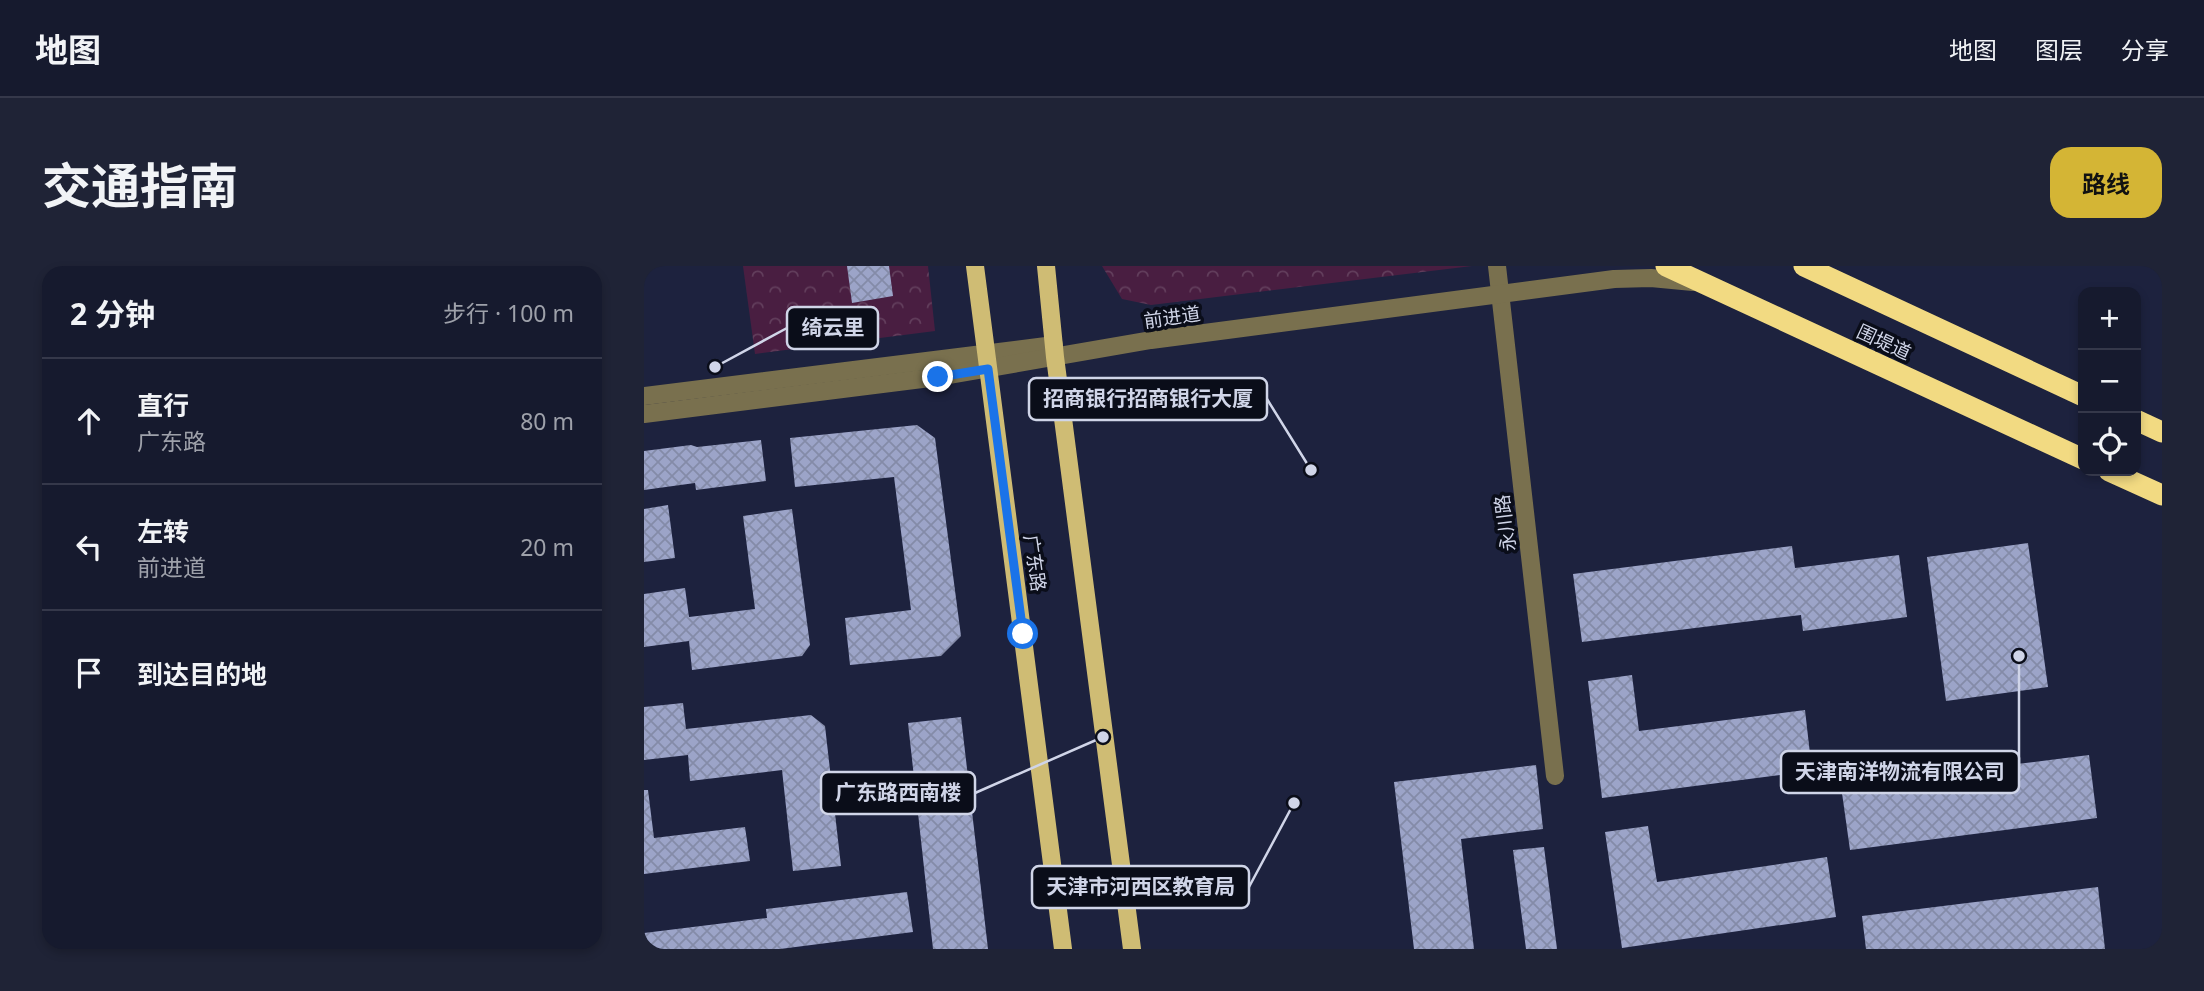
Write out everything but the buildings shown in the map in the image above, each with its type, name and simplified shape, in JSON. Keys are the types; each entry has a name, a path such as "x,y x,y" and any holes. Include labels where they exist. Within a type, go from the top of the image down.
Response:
{"highway":[{"name":"围堤道","path":"1666,266 2078,457"},
{"name":"围堤道","path":"1804,266 2078,394"},
{"path":"2141,421 2162,432"},
{"path":"2120,476 2162,495"}],"main road":[{"name":"广东路","path":"975,266 1063,949"},
{"path":"1046,266 1132,949"},
{"path":"2141,419 2162,422"}],"street":[{"name":"永川路","path":"1497,266 1555,776"},
{"name":"前进道","path":"644,396 987,361 1632,278 1707,284"},
{"name":"前进道","path":"644,414 938,377 987,361"}],"green space":[{"path":"743,266 928,266 935,331 755,354"},
{"path":"1102,266 1472,266 1151,305 1122,299"}],"place":[{"name":"绮云里","path":"715,367"},
{"name":"招商银行招商银行大厦","path":"1311,470"},
{"name":"天津南洋物流有限公司","path":"2019,656"},
{"name":"广东路西南楼","path":"1103,737"},
{"name":"天津市河西区教育局","path":"1294,803"}],"route":[{"path":"938,377 988,369 1023,634"}]}
